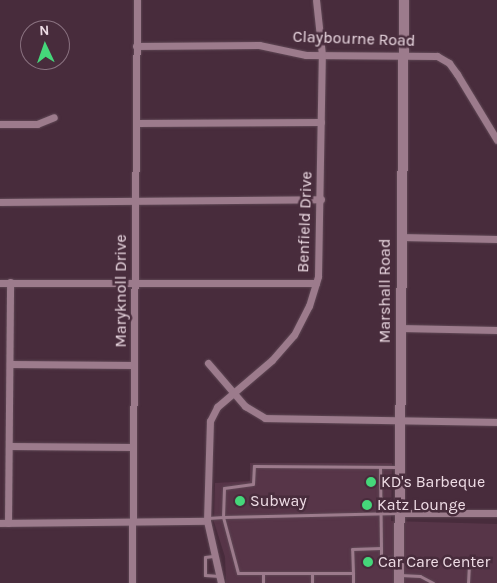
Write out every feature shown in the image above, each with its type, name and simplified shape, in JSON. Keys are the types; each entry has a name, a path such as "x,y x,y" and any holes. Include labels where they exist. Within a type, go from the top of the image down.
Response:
{"street":[{"name":"Maryknoll Drive","path":"132,583 137,0"},
{"name":"Benfield Drive","path":"220,580 207,520 208,429 217,407 272,360 294,335 309,306 316,283 320,199 322,55 316,0"},
{"name":"Marshall Road","path":"399,579 400,237 404,0"},
{"name":"Claybourne Road","path":"136,46 259,46 296,54 430,55 449,63 497,140"},
{"path":"0,124 37,124 54,117"},
{"path":"136,123 321,122"},
{"path":"0,202 320,199"},
{"path":"400,237 497,239"},
{"path":"0,282 316,283"},
{"path":"8,523 10,282"},
{"path":"400,328 497,330"},
{"path":"208,363 251,412 265,418 497,422"},
{"path":"10,364 134,365"},
{"path":"9,446 133,446"},
{"path":"400,513 497,513"},
{"path":"0,523 207,520"}],"lane":[{"path":"353,573 238,573 223,517 224,488 253,484 254,466 399,467"},
{"path":"380,467 381,558 399,558"},
{"path":"207,520 223,517 400,513"},
{"path":"353,583 352,549 381,548"},
{"path":"216,556 205,557 205,575 220,580"},
{"path":"468,583 469,561"},
{"path":"263,573 263,583"},
{"path":"312,573 312,583"},
{"path":"399,579 420,576 433,583"}],"shaded area":[{"path":"250,463 392,463 391,521 497,524 497,583 226,583 225,557 214,522 215,483 250,481"}],"place":[{"name":"KD's Barbeque","path":"371,482"},
{"name":"Subway","path":"240,501"},
{"name":"Katz Lounge","path":"367,505"},
{"name":"Car Care Center","path":"368,562"}]}
